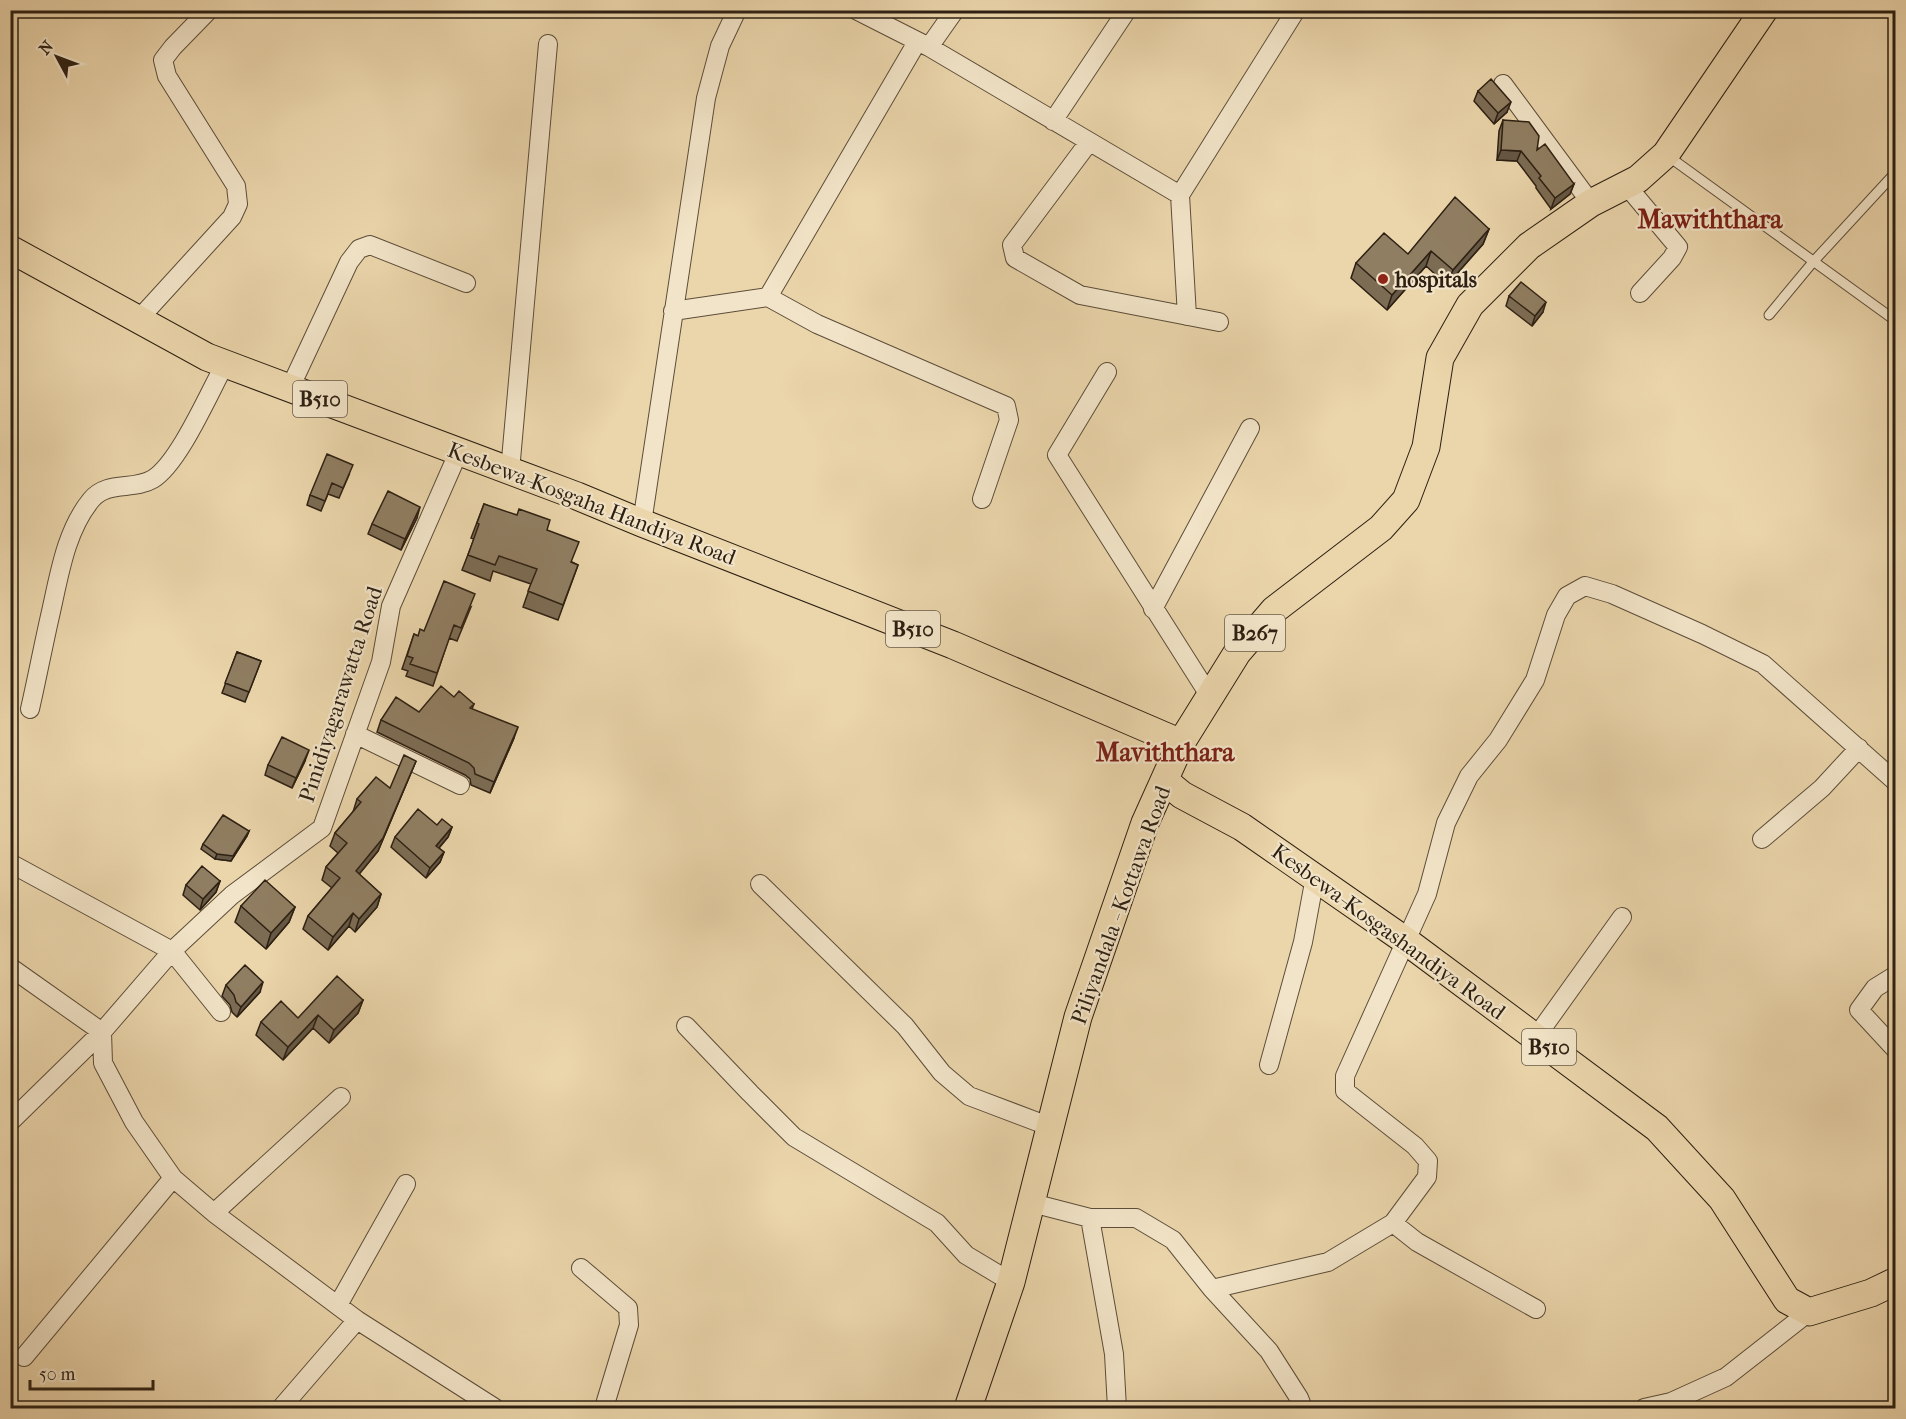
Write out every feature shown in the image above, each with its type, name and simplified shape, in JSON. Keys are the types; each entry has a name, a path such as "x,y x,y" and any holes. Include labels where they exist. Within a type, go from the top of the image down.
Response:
{"main road":[{"name":"Piliyandala - Kottawa Road","path":"968,1408 1011,1282 1078,1017 1145,823 1181,743 1237,653 1274,610 1381,528 1406,500 1426,447 1440,358 1470,305 1529,246 1591,203 1628,186 1666,154 1764,10"},
{"name":"Kesbewa-Kosgaha Handiya Road","path":"10,249 207,357 578,496 642,524 952,645 1181,743"},
{"name":"Kesbewa-Kosgashandiya Road","path":"1165,781 1182,795 1242,827 1406,940 1657,1128 1722,1199 1787,1300 1809,1312"},
{"path":"1809,1312 1871,1293 1896,1281"}],"street":[{"path":"138,320 232,218 238,204 236,186 167,76 163,60 172,47 209,10"},
{"path":"642,524 706,98 720,46 737,10"},
{"path":"856,10 923,45 1180,195"},
{"path":"768,297 923,45 955,10"},
{"path":"1053,121 1127,10"},
{"path":"1187,316 1180,195 1296,10"},
{"path":"510,471 548,44"},
{"path":"1503,84 1591,203"},
{"path":"1089,142 1012,245 1015,258 1080,295 1219,322"},
{"path":"1628,186 1677,247 1672,258 1640,293"},
{"path":"290,388 349,262 358,249 370,245 466,283"},
{"path":"673,311 768,297 817,324 1006,406 1009,420 982,499"},
{"path":"30,709 62,561 77,523 90,501 100,491 150,481 164,472 225,364"},
{"path":"1107,372 1058,455 1211,698"},
{"path":"1153,609 1250,428"},
{"name":"Pinidiyagarawatta Road","path":"10,1122 102,1032 172,951 232,895 322,828 381,662 391,606 459,451"},
{"path":"1212,1289 1328,1262 1393,1223 1427,1177 1428,1161 1415,1146 1345,1091 1345,1076 1427,894 1446,823 1469,776 1498,740 1535,680 1556,615 1567,596 1585,586 1612,594 1763,664 1859,748 1892,771"},
{"path":"355,734 460,785"},
{"path":"1762,839 1822,788 1859,748"},
{"path":"10,863 172,951 221,1012"},
{"path":"1269,1065 1303,942 1315,877"},
{"path":"760,884 904,1026 942,1073 969,1096 1051,1127"},
{"path":"1536,1037 1622,917"},
{"path":"10,967 102,1032 103,1063 134,1122 173,1178 214,1213 357,1320 495,1408"},
{"path":"1896,975 1875,988 1860,1010 1896,1050"},
{"path":"686,1026 794,1137 937,1223 966,1255 1011,1282"},
{"path":"214,1213 341,1098"},
{"path":"24,1357 173,1178"},
{"path":"338,1305 406,1184"},
{"path":"1032,1203 1090,1218 1136,1218 1173,1240 1212,1289 1269,1351 1303,1408"},
{"path":"1090,1218 1114,1354 1117,1408"},
{"path":"1393,1223 1417,1242 1536,1309"},
{"path":"581,1269 627,1308 630,1315 607,1406"},
{"path":"1644,1408 1671,1402 1726,1377 1809,1312"},
{"path":"281,1408 357,1320"}],"lane":[{"path":"1666,154 1896,321"},
{"path":"1769,315 1813,262 1896,172"}],"building":[{"path":"1491,79 1511,102 1498,113 1478,91"},
{"path":"1503,120 1529,122 1539,136 1537,150 1545,144 1574,184 1555,198 1521,151 1501,150"},
{"path":"1455,197 1489,229 1453,270 1431,251 1392,295 1356,263 1384,233 1408,254"},
{"path":"1521,282 1546,302 1535,316 1509,296"},
{"path":"327,454 353,465 343,488 332,483 325,501 310,495"},
{"path":"388,491 420,507 405,539 372,524"},
{"path":"484,504 517,515 519,509 550,520 547,530 579,542 571,562 578,565 563,605 528,591 537,569 499,556 495,565 468,555"},
{"path":"444,581 475,594 461,628 454,625 437,673 410,664 413,658 407,656 414,634 418,636 420,629 424,631"},
{"path":"237,652 261,661 249,692 225,683"},
{"path":"441,686 454,697 459,691 474,704 470,708 518,727 494,782 475,774 474,768 469,763 381,720 396,697 419,712"},
{"path":"282,737 309,750 296,778 268,765"},
{"path":"404,755 416,761 383,838 356,871 381,894 359,919 353,913 333,937 308,916 340,878 326,867 347,843 335,833 361,802 357,799 376,777 390,788"},
{"path":"418,809 437,825 442,819 452,827 436,846 444,852 430,868 395,837"},
{"path":"223,815 249,831 233,856 217,854 203,844"},
{"path":"202,866 220,881 203,899 186,885"},
{"path":"265,880 295,907 271,933 241,906"},
{"path":"245,965 263,982 241,1007 226,985"},
{"path":"337,976 363,1000 334,1030 318,1015 288,1047 261,1022 281,1001 298,1018"}],"place":[{"name":"hospitals","path":"1383,279"}],"district":[{"name":"Mawiththara","path":"1710,219"},
{"name":"Maviththara","path":"1165,752"}]}
